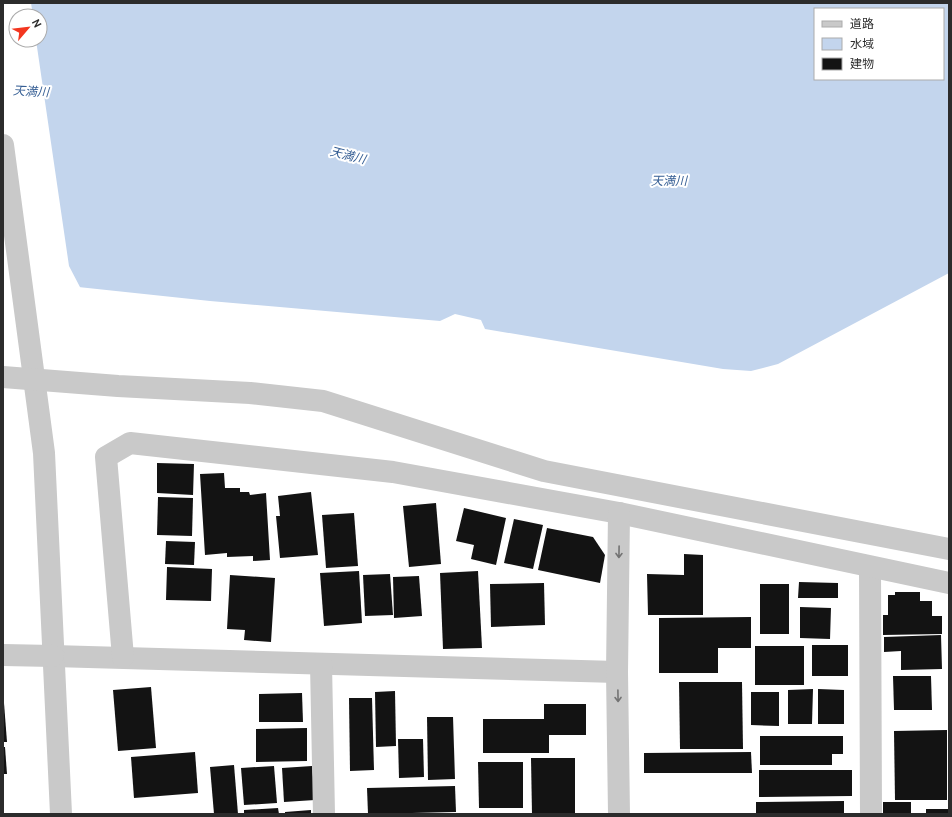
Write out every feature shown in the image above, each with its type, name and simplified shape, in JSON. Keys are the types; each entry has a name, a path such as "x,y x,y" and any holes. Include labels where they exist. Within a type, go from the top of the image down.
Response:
{"street":[{"path":"3,145 36,380 44,453 61,814"},
{"path":"3,377 250,393 324,401 544,470 949,549"},
{"path":"123,658 106,457 130,442 393,472 619,513 870,568 949,583"},
{"path":"619,513 617,672 619,814"},
{"path":"870,568 871,814"},
{"path":"3,655 617,672"},
{"path":"321,664 324,814"}],"water":[{"name":"天満川","path":"3,3 949,3 949,273 778,364 751,371 723,369 485,329 481,320 455,314 440,321 210,301 3,279"}],"pier":[{"path":"3,3 31,3 32,8 8,8 8,48 37,48 69,266 81,289 3,281"}],"building":[{"path":"157,463 194,464 193,495 157,493"},
{"path":"224,473 225,488 240,488 240,492 249,492 250,495 266,493 270,560 253,561 253,556 227,557 227,553 205,555 200,474"},
{"path":"311,492 318,555 280,558 276,516 280,516 278,496"},
{"path":"158,497 193,498 192,536 157,535"},
{"path":"436,503 441,564 409,567 403,506"},
{"path":"464,508 506,518 496,565 471,559 474,545 456,541"},
{"path":"354,513 358,566 326,568 322,515"},
{"path":"514,519 543,525 533,569 504,563"},
{"path":"547,528 593,537 605,555 600,583 538,570"},
{"path":"166,541 195,542 194,565 165,564"},
{"path":"684,554 703,555 703,615 648,615 647,574 684,575"},
{"path":"167,567 212,569 211,601 166,600"},
{"path":"359,571 362,623 324,626 320,573"},
{"path":"478,571 482,648 443,649 440,573"},
{"path":"390,574 393,615 365,616 363,575"},
{"path":"230,575 275,578 271,642 244,640 245,630 227,629"},
{"path":"419,576 422,616 394,618 393,577"},
{"path":"799,582 838,583 838,598 798,598"},
{"path":"544,583 545,625 491,627 490,584"},
{"path":"760,584 789,584 789,634 760,634"},
{"path":"895,592 920,592 920,601 932,601 932,616 942,616 942,634 883,635 883,615 888,615 888,595 895,595"},
{"path":"800,607 831,608 830,639 800,638"},
{"path":"751,617 751,648 718,648 718,673 659,673 659,618"},
{"path":"941,635 942,669 901,670 901,651 884,652 884,637"},
{"path":"812,645 848,645 848,676 812,676"},
{"path":"755,646 804,646 804,685 755,685"},
{"path":"893,676 931,676 932,710 894,710"},
{"path":"679,682 742,682 743,749 680,749"},
{"path":"151,687 156,748 118,751 113,690"},
{"path":"813,689 812,724 788,724 788,690"},
{"path":"818,689 844,690 844,724 818,724"},
{"path":"3,690 7,742 3,742"},
{"path":"395,691 396,746 376,747 375,692"},
{"path":"751,692 779,692 779,726 751,725"},
{"path":"302,693 303,722 259,722 259,694"},
{"path":"349,698 372,698 374,770 350,771"},
{"path":"544,704 586,704 586,735 549,735 549,753 483,753 483,719 544,719"},
{"path":"427,717 453,717 455,779 428,780"},
{"path":"307,728 307,761 256,762 256,729"},
{"path":"947,730 947,800 895,800 894,731"},
{"path":"760,736 843,736 843,754 832,754 832,765 760,765"},
{"path":"398,739 423,739 424,777 399,778"},
{"path":"3,747 5,747 7,774 3,774"},
{"path":"195,752 198,793 134,798 131,757"},
{"path":"751,752 752,773 644,773 644,753"},
{"path":"531,758 575,758 575,814 532,814"},
{"path":"478,762 523,762 523,808 479,808"},
{"path":"234,765 238,814 214,814 210,767"},
{"path":"274,766 277,803 244,805 241,768"},
{"path":"312,766 315,800 284,802 282,768"},
{"path":"759,770 852,770 852,796 759,797"},
{"path":"455,786 456,812 368,814 367,788"},
{"path":"844,801 844,813 756,814 756,802"},
{"path":"883,802 911,802 911,814 883,814"},
{"path":"278,808 279,814 244,814 244,810"},
{"path":"926,809 949,809 949,814 926,814"},
{"path":"311,810 311,814 285,814 285,812"}]}
